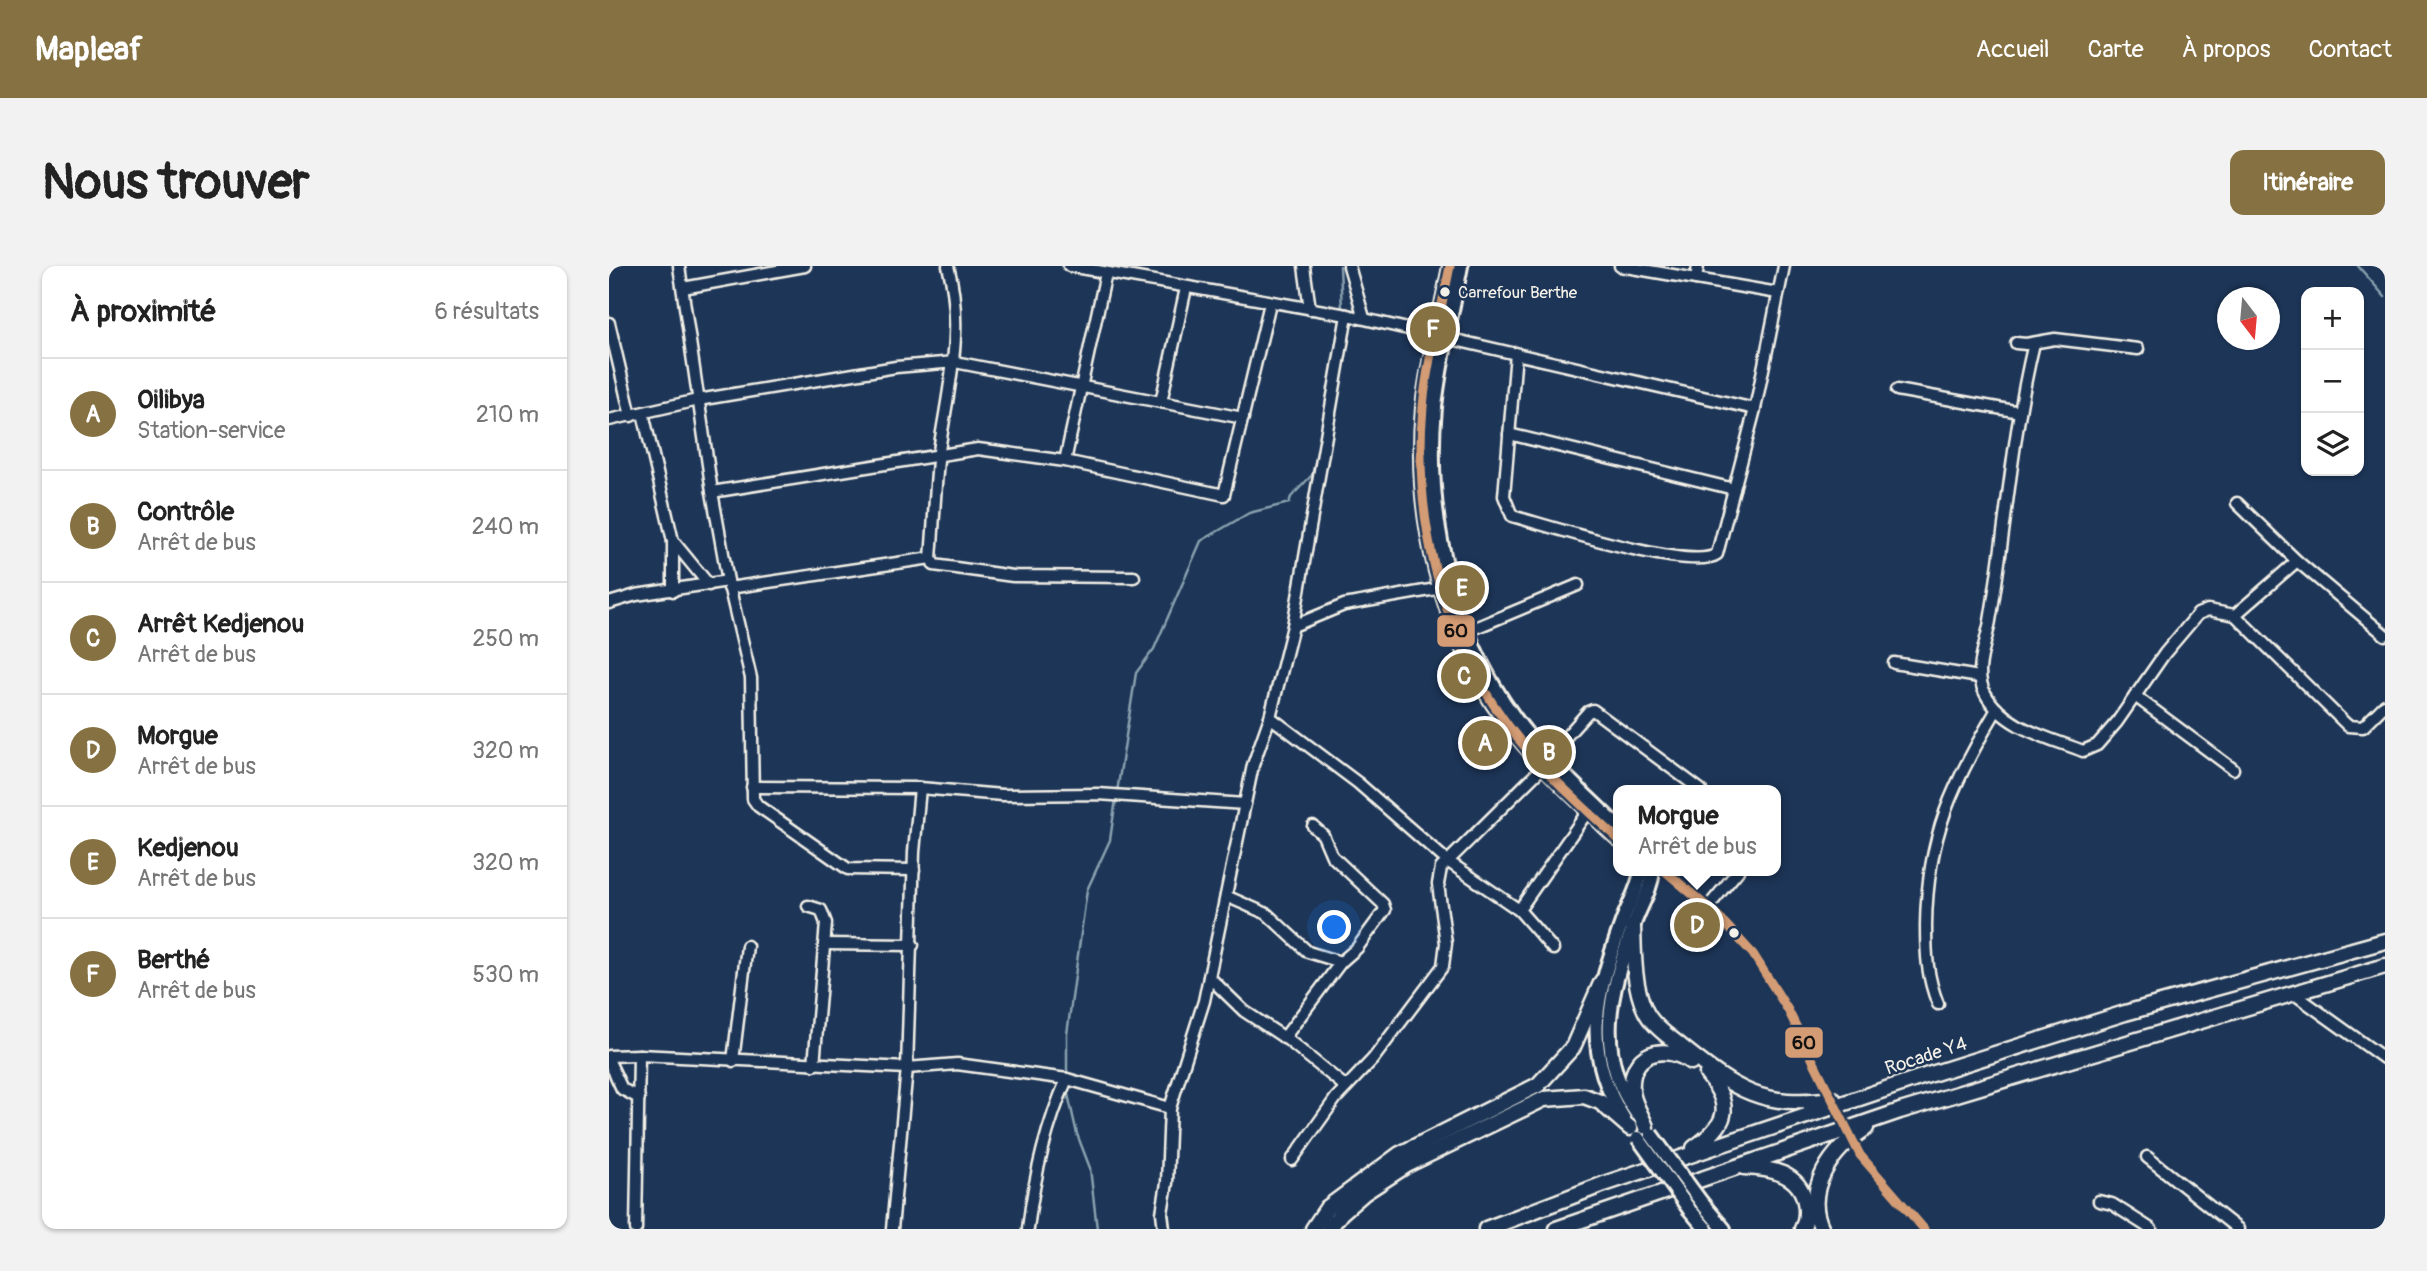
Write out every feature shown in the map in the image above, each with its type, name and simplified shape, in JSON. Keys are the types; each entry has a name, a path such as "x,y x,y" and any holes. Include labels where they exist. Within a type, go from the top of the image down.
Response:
{"highway":[{"path":"1633,926 1637,982 1645,1011 1662,1031 1721,1078 1750,1094 1781,1101 1808,1102 1866,1095"},
{"name":"Rocade Y4","path":"1486,1229 1682,1157 1922,1077 2125,1013 2385,942"},
{"path":"1556,1229 1900,1111 2385,966"},
{"path":"1313,1229 1327,1208 1400,1154 1538,1085 1573,1047 1602,981"},
{"path":"1641,1132 1632,1094 1634,1070 1640,1060 1651,1052 1668,1051 1707,1074 1718,1087 1724,1108 1723,1122 1713,1134 1682,1157"},
{"path":"1329,1229 1341,1213 1364,1193 1407,1165 1544,1099 1584,1096 1600,1102 1641,1132"},
{"path":"1822,1229 1815,1199 1825,1168 1855,1135 1883,1117"},
{"path":"1733,1167 1760,1167 1793,1178 1803,1192 1806,1208 1802,1229"}],"main road":[{"path":"1450,266 1435,408 1434,482 1445,562 1482,664 1508,709 1545,762 1613,823"},
{"path":"1461,266 1423,406 1421,459 1426,523 1442,588 1457,631 1487,693 1588,811 1613,834"},
{"path":"1639,876 1602,981 1596,1055 1606,1087 1724,1229"},
{"path":"1652,876 1633,926 1610,1017 1611,1058 1615,1077 1641,1132 1689,1209 1706,1229"}],"street":[{"path":"679,266 712,492 729,584 751,678 753,799 758,806 848,869 914,870"},
{"path":"683,288 805,266"},
{"path":"948,266 955,301 954,362 939,453 931,558 934,565 1013,576 1134,577"},
{"path":"1069,266 1106,273 1134,272 1186,288 1364,318 1755,409"},
{"path":"1304,266 1310,309"},
{"path":"1349,266 1364,318"},
{"path":"1620,266 1778,293"},
{"path":"1696,279 1698,266"},
{"path":"1517,353 1504,496 1512,516 1622,546 1698,561 1712,558 1717,554 1755,409 1784,266"},
{"path":"1065,461 1106,273"},
{"path":"1161,402 1186,288"},
{"path":"712,492 939,453 978,449 1065,461 1224,495 1270,303"},
{"path":"1164,1229 1170,1108 1209,977 1253,765 1270,716 1293,626 1347,315"},
{"path":"609,323 631,416"},
{"path":"2016,343 2055,339 2138,349"},
{"path":"2034,343 2020,412 2003,546 1979,677 1985,695 1997,709 2031,731 2084,751 2097,745 2165,653 2198,614 2208,610 2235,615 2347,726 2363,727 2385,705"},
{"path":"609,420 698,400 896,367 954,362 1243,418"},
{"path":"1896,390 2020,412"},
{"path":"643,413 673,541 673,591"},
{"path":"1509,435 1734,489"},
{"path":"2237,503 2297,561 2385,635"},
{"path":"673,541 709,584"},
{"path":"609,603 636,595 709,584 729,584 931,558"},
{"path":"2235,615 2297,561"},
{"path":"1468,631 1578,585"},
{"path":"1293,626 1345,605 1442,588"},
{"path":"1894,663 1979,677"},
{"path":"2134,696 2233,769"},
{"path":"1938,1004 1926,962 1926,890 1940,821 1951,793 1997,709"},
{"path":"1292,1160 1346,1087 1373,1059 1443,967 1445,933 1438,874 1446,860 1545,762 1587,712 1600,712 1695,785"},
{"path":"1270,716 1358,783 1446,860 1519,910 1553,949"},
{"path":"752,787 920,788 1002,795 1098,794 1245,804"},
{"path":"892,1229 907,1068 914,870 920,788"},
{"path":"1519,910 1588,811"},
{"path":"1284,1038 1341,962 1357,948 1385,910 1383,904 1332,856 1323,835 1313,826"},
{"path":"1708,907 1734,876"},
{"path":"1226,895 1267,914 1308,952 1341,962"},
{"path":"808,906 825,914 814,1065"},
{"path":"824,944 913,945"},
{"path":"733,1061 747,946"},
{"path":"1209,977 1251,1017 1284,1038 1346,1087"},
{"path":"2293,993 2385,1059"},
{"path":"639,1098 622,1089 609,1058 639,1055 907,1068 957,1063 1067,1079 1170,1108"},
{"path":"636,1229 639,1055"},
{"path":"1028,1229 1037,1171 1057,1101 1067,1079"},
{"path":"2147,1157 2238,1229"},
{"path":"2099,1201 2112,1204 2151,1229"}],"waterway":[{"path":"1340,266 1342,310"},
{"path":"2358,266 2385,297"},
{"path":"1117,792 1136,673 1154,649 1201,541 1249,513 1289,503 1291,497 1312,475 1322,434"},
{"path":"1067,1076 1067,1034 1087,890 1110,840 1116,799"},
{"path":"1067,1090 1077,1134 1090,1168 1097,1229"}],"transit line":[{"name":"60","path":"1450,266 1428,372 1421,448 1422,489 1436,571 1463,649 1504,720 1544,768 1613,834"},
{"name":"60","path":"1671,876 1718,916 1753,954 1788,1010 1860,1155 1924,1229"}],"place":[{"name":"Carrefour Berthe","path":"1445,292"},
{"name":"Berthé","path":"1433,329"},
{"name":"Kedjenou","path":"1462,588"},
{"name":"Arrêt Kedjenou","path":"1464,676"},
{"name":"Oilibya","path":"1485,743"},
{"name":"Contrôle","path":"1549,752"},
{"name":"Morgue","path":"1697,925"}]}
